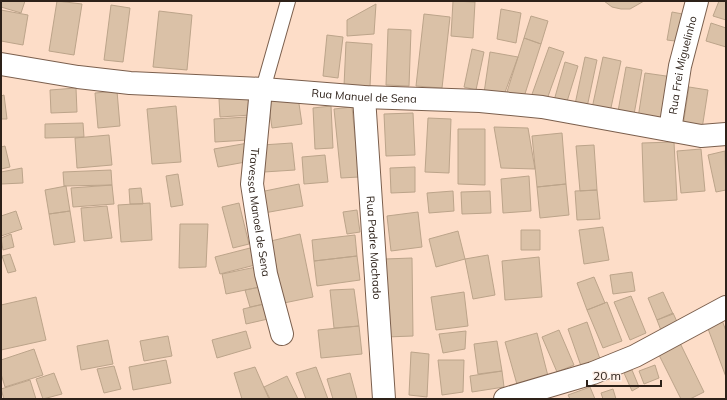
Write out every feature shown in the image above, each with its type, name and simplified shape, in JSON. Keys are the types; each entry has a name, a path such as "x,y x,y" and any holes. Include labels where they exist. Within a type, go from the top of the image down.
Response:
{"street":[{"name":"Rua Frei Miguelinho","path":"670,130 680,66 697,1"},
{"name":"Rua Manuel de Sena","path":"1,64 78,77 130,83 262,89 364,97 480,101 542,108 702,136 726,134"},
{"name":"Travessa Manoel de Sena","path":"262,89 252,184 266,274 282,334"},
{"name":"Rua Padre Machado","path":"364,97 384,399"},
{"path":"505,399 593,373 635,356 726,307"}],"lane":[{"path":"262,89 288,1"}],"building":[{"path":"1,1 25,1 21,13 1,7"},
{"path":"57,1 82,4 74,55 49,51"},
{"path":"453,1 475,2 473,38 451,36"},
{"path":"604,1 644,1 630,9 621,9 612,7"},
{"path":"719,1 726,1 726,20 713,16"},
{"path":"376,4 374,34 347,36 347,20"},
{"path":"111,5 130,8 123,62 104,60"},
{"path":"501,9 521,13 516,43 497,39"},
{"path":"1,10 28,15 23,45 1,41"},
{"path":"159,11 192,15 187,70 153,67"},
{"path":"672,12 688,15 683,42 667,40"},
{"path":"424,14 450,17 442,88 416,86"},
{"path":"531,16 548,21 541,44 524,38"},
{"path":"711,23 726,28 726,47 706,41"},
{"path":"388,29 411,30 409,86 386,85"},
{"path":"327,35 343,37 338,78 323,76"},
{"path":"524,38 541,44 523,100 506,95"},
{"path":"346,42 372,44 370,87 344,86"},
{"path":"549,47 564,52 546,102 531,97"},
{"path":"472,49 484,52 476,90 464,87"},
{"path":"490,52 518,57 504,95 484,93"},
{"path":"585,57 597,60 586,112 574,109"},
{"path":"603,57 621,61 609,117 591,113"},
{"path":"565,62 578,66 565,108 553,104"},
{"path":"626,67 642,70 633,120 617,117"},
{"path":"645,73 673,77 666,123 638,118"},
{"path":"689,87 708,90 702,129 683,126"},
{"path":"76,88 77,112 51,113 50,90"},
{"path":"117,91 120,126 98,128 95,93"},
{"path":"4,95 7,119 1,119 1,96"},
{"path":"250,97 251,115 220,117 219,99"},
{"path":"298,97 302,124 272,128 268,100"},
{"path":"176,106 181,162 152,164 147,109"},
{"path":"331,106 333,148 315,149 313,108"},
{"path":"352,107 359,177 341,178 334,109"},
{"path":"413,113 415,155 386,156 384,114"},
{"path":"247,117 248,140 215,142 214,119"},
{"path":"428,118 451,119 449,173 425,172"},
{"path":"83,123 84,137 45,138 45,124"},
{"path":"494,127 528,128 535,169 501,168"},
{"path":"458,129 485,129 485,185 458,184"},
{"path":"562,133 566,184 537,187 532,136"},
{"path":"109,135 112,165 77,168 75,138"},
{"path":"674,142 677,200 644,202 642,143"},
{"path":"248,143 251,161 218,167 214,149"},
{"path":"292,143 295,170 264,172 262,145"},
{"path":"594,145 597,190 580,191 576,146"},
{"path":"5,146 10,167 1,169 1,147"},
{"path":"701,149 705,191 681,193 677,151"},
{"path":"725,151 726,190 716,192 708,155"},
{"path":"325,155 328,182 304,184 302,157"},
{"path":"415,167 415,192 391,193 390,168"},
{"path":"22,168 23,183 1,184 1,172"},
{"path":"111,170 112,185 64,186 63,172"},
{"path":"178,174 183,205 171,207 166,176"},
{"path":"529,176 531,211 503,213 501,179"},
{"path":"299,184 303,206 264,213 260,192"},
{"path":"566,184 569,215 540,218 537,187"},
{"path":"112,185 114,204 73,207 71,188"},
{"path":"66,186 70,211 49,214 45,190"},
{"path":"141,188 143,204 130,204 129,189"},
{"path":"597,190 600,219 577,220 575,191"},
{"path":"453,191 454,211 429,213 427,193"},
{"path":"490,191 491,213 462,214 461,192"},
{"path":"150,203 152,240 121,242 118,205"},
{"path":"239,203 249,244 233,248 222,207"},
{"path":"107,206 112,238 84,241 81,208"},
{"path":"357,210 360,232 347,234 343,212"},
{"path":"16,211 22,229 1,236 1,216"},
{"path":"70,211 75,242 54,245 49,214"},
{"path":"418,212 422,247 391,251 387,216"},
{"path":"180,224 208,224 206,267 179,268"},
{"path":"603,227 609,260 584,264 579,230"},
{"path":"521,230 540,230 540,250 521,250"},
{"path":"458,231 465,259 436,267 429,239"},
{"path":"11,234 14,247 3,250 1,238"},
{"path":"300,234 313,297 284,303 271,241"},
{"path":"355,235 357,256 314,261 312,240"},
{"path":"250,248 255,265 220,274 215,257"},
{"path":"10,254 16,271 8,273 2,256"},
{"path":"488,255 495,295 473,299 465,259"},
{"path":"357,256 360,280 317,286 314,261"},
{"path":"539,257 542,297 505,300 502,261"},
{"path":"412,258 413,336 386,337 385,259"},
{"path":"256,267 260,287 226,294 222,274"},
{"path":"632,272 635,291 613,294 610,275"},
{"path":"594,277 605,303 587,310 577,283"},
{"path":"260,287 264,304 250,307 245,290"},
{"path":"354,289 359,326 334,328 330,290"},
{"path":"464,292 468,326 436,330 431,297"},
{"path":"663,292 673,314 657,320 648,298"},
{"path":"631,296 646,333 630,340 614,302"},
{"path":"36,297 46,340 1,350 1,305"},
{"path":"607,302 622,341 603,348 587,310"},
{"path":"264,304 268,319 246,324 243,309"},
{"path":"673,313 679,326 662,333 657,320"},
{"path":"722,320 726,331 726,377 707,326"},
{"path":"587,322 600,359 581,366 568,329"},
{"path":"359,326 362,354 321,358 318,330"},
{"path":"559,330 574,365 557,372 542,337"},
{"path":"246,331 251,348 217,358 212,340"},
{"path":"466,331 465,349 443,353 439,334"},
{"path":"537,333 549,380 518,388 505,342"},
{"path":"168,336 172,356 144,361 140,341"},
{"path":"108,340 113,364 81,370 77,346"},
{"path":"497,341 502,371 478,374 474,344"},
{"path":"679,341 704,392 690,399 681,399 657,351"},
{"path":"34,349 43,375 5,387 1,374 1,360"},
{"path":"411,352 429,354 427,397 409,395"},
{"path":"166,360 171,383 133,390 129,367"},
{"path":"438,360 464,360 463,392 442,395"},
{"path":"655,365 659,378 644,384 639,371"},
{"path":"114,366 121,389 104,393 97,369"},
{"path":"255,367 269,399 242,399 234,373"},
{"path":"316,367 328,399 306,399 296,373"},
{"path":"632,370 639,387 632,391 624,373"},
{"path":"502,371 504,387 472,392 470,376"},
{"path":"54,373 62,394 43,399 36,379"},
{"path":"350,373 357,399 333,399 327,379"},
{"path":"287,376 298,399 270,399 264,387"},
{"path":"30,380 36,399 4,399 1,389"},
{"path":"590,387 595,399 570,399 568,395"},
{"path":"613,389 616,399 603,399 601,393"}]}
